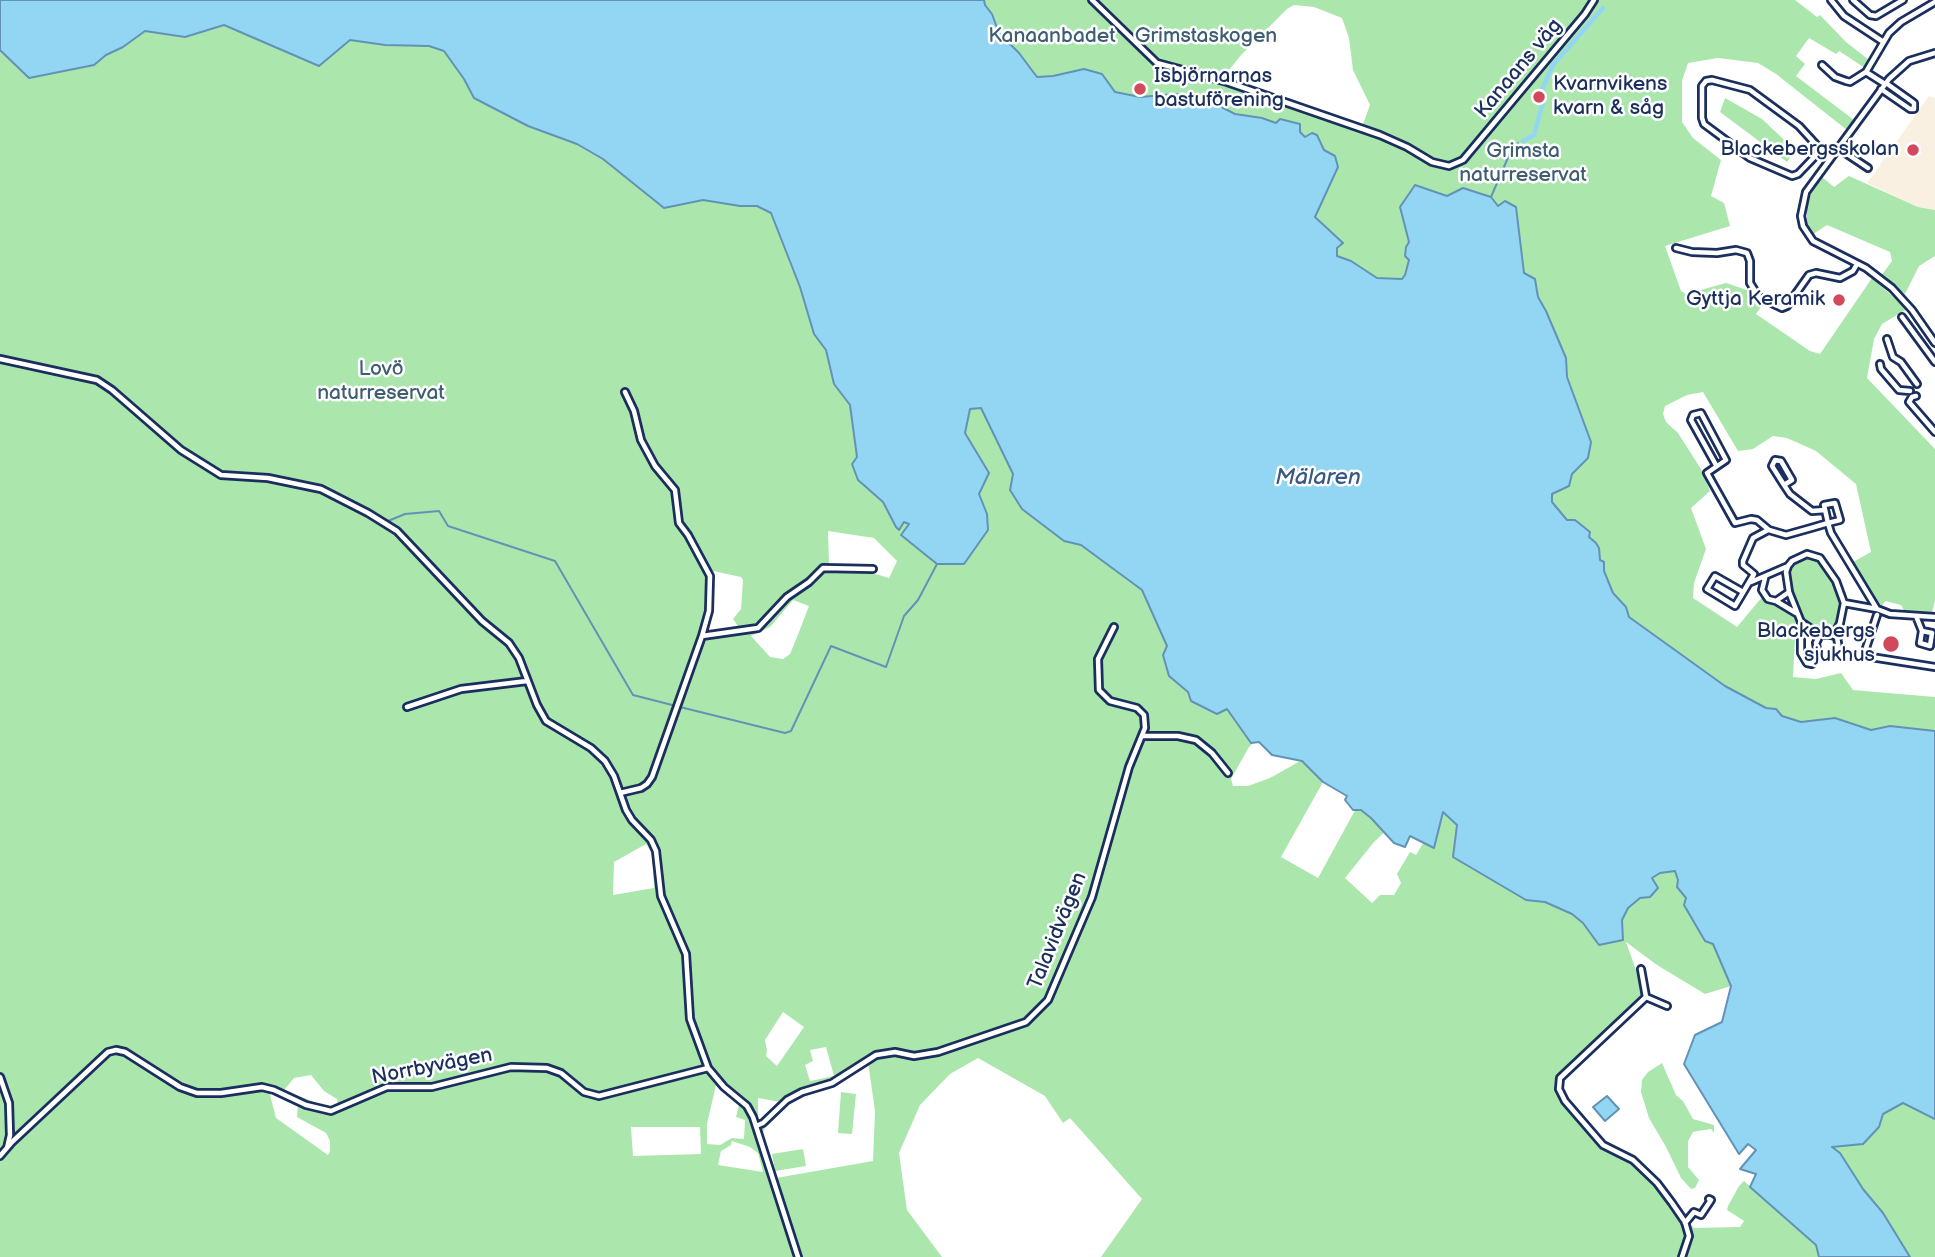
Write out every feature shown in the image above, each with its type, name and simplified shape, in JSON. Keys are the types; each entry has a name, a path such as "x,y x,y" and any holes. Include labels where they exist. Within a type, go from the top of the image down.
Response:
{"street":[{"name":"Kanaans väg","path":"1092,0 1157,63 1227,82 1380,135 1432,162 1449,166 1463,160 1594,0"},
{"path":"1831,0 1844,16 1882,41"},
{"path":"1853,0 1870,15 1876,16 1903,0"},
{"path":"1822,65 1835,77 1850,82 1866,72 1882,41 1901,22 1935,2"},
{"path":"1935,52 1907,62 1884,85 1806,192 1801,216 1803,226 1813,241 1857,264 1892,288 1909,306 1935,343"},
{"path":"1866,72 1914,103 1914,108 1910,109 1884,85"},
{"path":"1821,150 1796,175 1750,158 1704,124 1702,86 1706,81 1712,80 1749,90 1799,126 1830,158"},
{"path":"1838,148 1868,167"},
{"path":"1676,248 1692,252 1717,253 1736,250 1747,253 1750,261 1750,284 1759,297 1782,308 1787,306 1809,275 1816,273 1840,278 1853,271 1857,264"},
{"path":"1902,317 1935,362"},
{"path":"1887,339 1893,357 1917,384"},
{"path":"0,359 96,380 113,390 181,450 221,475 268,478 321,489 368,513 397,531 482,621 509,643 519,658 546,722 591,748 606,761 632,820 651,840 656,851 661,896 685,954 690,1019 708,1068 724,1087 747,1107 756,1126 798,1257"},
{"path":"1880,364 1881,369 1899,390 1910,391"},
{"path":"620,793 641,788 652,777 702,636 709,611 710,576 692,541 679,523 675,490 655,466 641,440 634,411 625,392"},
{"path":"1916,396 1909,402 1935,432"},
{"path":"1717,466 1691,420 1693,415 1701,413 1726,460 1707,473 1732,521 1735,523 1758,520 1769,530 1786,535 1828,523 1840,520 1835,503 1824,505 1828,523 1831,534 1877,612 1866,648 1871,657 1935,667"},
{"path":"1784,485 1793,480 1781,461 1775,460 1772,466 1784,485 1790,494 1812,512 1825,510"},
{"path":"1743,592 1715,576 1707,589 1735,606 1754,574 1743,565 1743,561 1754,538 1769,530"},
{"path":"1820,635 1816,643 1818,657 1812,664 1807,663 1801,653 1801,622 1789,592 1786,572 1792,561 1807,554 1820,558 1836,581 1844,603 1840,623 1831,635"},
{"path":"1750,582 1765,578 1775,570 1788,566"},
{"path":"702,636 758,628 787,597 809,582 823,568 873,569"},
{"path":"1765,578 1762,585 1763,594 1797,614"},
{"path":"1776,601 1789,592"},
{"path":"1844,603 1877,612 1935,617"},
{"path":"1916,616 1922,631"},
{"path":"1801,622 1820,635 1837,637 1840,656"},
{"path":"1114,627 1098,659 1099,690 1107,700 1132,706 1141,712 1146,721 1142,736 1178,736 1196,740 1204,745 1228,773"},
{"path":"407,707 461,689 527,681"},
{"name":"Talavidvägen","path":"756,1126 763,1123 782,1103 803,1092 832,1083 876,1055 895,1052 914,1056 934,1053 1026,1022 1041,1009 1051,995 1093,897 1129,767 1142,736"},
{"path":"1641,969 1646,997"},
{"path":"1646,997 1667,1006"},
{"path":"1646,997 1560,1078 1559,1089 1565,1101 1603,1145 1633,1160 1657,1184 1685,1224 1689,1236 1682,1257"},
{"name":"Norrbyvägen","path":"0,1156 108,1052 116,1050 125,1052 180,1087 197,1093 221,1093 262,1087 306,1105 331,1111 387,1087 432,1087 511,1067 547,1068 561,1073 584,1093 599,1096 708,1068"},
{"path":"0,1077 9,1103 10,1135 6,1148"},
{"path":"10,1135 17,1137"},
{"path":"1685,1224 1695,1212 1701,1215 1711,1200 1709,1199"}],"shaded area":[{"name":"Blackebergsskolan","path":"1929,96 1935,98 1935,210 1918,207 1867,183"}],"green space":[{"name":"Lovö naturreservat","path":"0,0 716,0 1935,984 1935,1257 1101,1257 1142,1199 1070,1118 1063,1123 1045,1096 978,1058 950,1074 920,1105 899,1153 907,1210 942,1257 0,1257","holes":["828,531 874,538 897,561 889,578 848,566 829,565","713,571 741,577 741,609 733,619 740,629 706,634 704,632 710,620","793,600 809,606 790,654 783,659 770,657 751,636 770,627","1269,729 1327,756 1302,760 1270,778 1248,786 1233,786 1231,779 1249,747","1323,782 1364,794 1318,878 1281,857","1396,821 1425,840 1416,855 1410,852 1397,874 1401,883 1394,895 1380,895 1372,903 1345,878 1374,842","646,844 652,853 654,888 613,895 614,862","1684,866 1738,992 1787,1219 1744,1181 1727,1210 1744,1221 1740,1227 1694,1228 1676,1209 1660,1183 1634,1158 1603,1139 1563,1091 1562,1083 1566,1076 1647,1001 1626,942 1657,965 1705,994 1731,986 1713,944 1677,887 1675,870 1652,878 1640,898 1628,908 1622,920 1642,868","783,1012 804,1027 777,1066 766,1056 765,1040","826,1047 834,1076 810,1081 805,1065 813,1061 810,1050","868,1062 875,1111 873,1161 776,1178 762,1135 777,1110 807,1091 833,1083","311,1075 324,1091 337,1099 338,1105 329,1108 284,1090 294,1078","716,1085 739,1105 736,1117 745,1120 744,1139 732,1138 720,1145 707,1144 707,1124","269,1091 311,1108 298,1104 297,1117 326,1133 330,1141 328,1155 276,1118","758,1098 781,1102 763,1121 758,1119","631,1127 700,1127 701,1154 633,1156","732,1141 758,1153 763,1172 718,1165 721,1151 731,1145"]},
{"name":"Grimsta naturreservat","path":"828,0 1795,0 1817,17 1820,15 1846,42 1869,60 1865,68 1839,51 1836,54 1809,38 1796,56 1805,64 1796,76 1854,120 1847,130 1758,63 1718,58 1688,63 1682,81 1682,122 1693,138 1721,160 1711,196 1724,203 1730,226 1665,246 1681,291 1686,294 1726,283 1747,290 1763,304 1756,314 1810,351 1820,354 1872,278 1907,309 1882,324 1874,339 1867,378 1935,449 1935,601 1932,612 1905,612 1901,605 1885,601 1880,609 1853,562 1871,552 1856,484 1816,451 1787,438 1773,436 1753,449 1738,451 1703,392 1687,395 1665,406 1663,414 1701,469 1710,491 1691,508 1706,549 1694,583 1693,598 1737,627 1762,597 1796,619 1793,677 1816,679 1841,673 1853,690 1935,697 1935,788 1781,786","holes":["1294,5 1314,7 1342,18 1349,38 1353,70 1370,105 1363,124 1226,78 1242,54 1287,9"]},
{"path":"1725,98 1762,119 1795,150 1787,162 1720,112"},
{"path":"1821,176 1834,187 1849,176 1918,207 1935,210 1935,256 1919,266 1905,294 1881,276 1892,261 1890,252 1827,225 1812,235 1807,225 1807,202"},
{"path":"1807,557 1816,559 1826,569 1842,604 1836,629 1827,633 1817,632 1804,622 1792,596 1789,571 1793,563"},
{"path":"1662,1063 1676,1095 1683,1101 1693,1119 1714,1125 1714,1133 1711,1129 1693,1132 1688,1141 1688,1167 1699,1180 1695,1188 1691,1189 1681,1178 1649,1118 1641,1092 1642,1080 1648,1072"},
{"path":"841,1092 856,1094 852,1134 838,1133"},
{"path":"803,1149 806,1166 775,1171 772,1154"}],"water":[{"name":"Mälaren","path":"0,0 984,0 999,33 1037,77 1084,69 1102,74 1115,92 1140,97 1176,94 1206,99 1235,114 1276,123 1280,119 1300,124 1300,132 1305,137 1312,133 1317,135 1324,150 1335,156 1338,167 1315,217 1343,243 1337,248 1337,256 1351,261 1377,278 1402,279 1405,275 1409,260 1405,256 1406,247 1409,242 1400,207 1415,185 1447,196 1463,188 1491,197 1498,206 1505,201 1516,207 1524,273 1535,279 1538,297 1566,358 1567,377 1591,442 1588,458 1572,474 1569,486 1552,494 1552,502 1567,520 1575,520 1590,532 1589,537 1599,548 1600,560 1604,562 1604,571 1613,593 1626,607 1629,617 1725,686 1766,708 1776,709 1782,716 1801,722 1835,718 1871,730 1890,726 1935,731 1935,1119 1903,1103 1883,1114 1879,1127 1863,1144 1832,1147 1840,1153 1863,1189 1883,1213 1910,1257 1819,1257 1816,1245 1750,1187 1756,1174 1740,1169 1756,1150 1748,1144 1739,1154 1684,1064 1695,1035 1722,1022 1731,986 1713,944 1705,941 1684,905 1686,898 1677,887 1675,871 1660,873 1652,878 1658,888 1650,897 1640,898 1628,908 1622,920 1623,940 1599,945 1583,923 1572,914 1545,902 1526,900 1453,857 1457,825 1443,812 1434,848 1410,836 1405,847 1394,843 1371,818 1361,810 1353,810 1345,800 1347,796 1323,782 1302,761 1272,755 1259,742 1251,743 1227,709 1217,714 1191,701 1188,692 1169,676 1163,655 1167,646 1142,590 1081,545 1064,541 1022,509 1010,490 1013,474 981,408 970,409 965,433 989,473 979,494 987,514 988,530 964,564 937,564 901,535 909,524 904,522 899,530 883,502 858,480 852,464 857,457 850,405 834,384 826,350 814,334 800,287 771,213 757,206 703,200 664,208 603,159 577,144 528,126 474,98 444,51 429,46 385,45 350,40 319,66 224,25 185,37 145,31 94,65 29,78 0,50"},
{"path":"1607,1096 1619,1109 1605,1121 1593,1107"}],"waterway":[{"path":"1540,94 1553,65 1603,8"},
{"path":"1523,141 1534,135 1543,102"},
{"path":"1514,149 1518,143"},
{"path":"1491,197 1510,153"},
{"path":"73,377 101,385"},
{"path":"108,390 177,449"},
{"path":"388,521 405,514 439,511 448,526 555,561 633,695 676,706"},
{"path":"680,707 785,733 791,731 831,646 886,667 904,616 918,600 937,564"}],"place":[{"name":"Isbjörnarnas bastuförening","path":"1140,89"},
{"name":"Kvarnvikens kvarn & såg","path":"1539,97"},
{"name":"Blackebergsskolan","path":"1913,150"},
{"name":"Gyttja Keramik","path":"1839,300"},
{"name":"Blackebergs sjukhus","path":"1891,644"}],"park label":[{"name":"Kanaanbadet","path":"1052,37"},
{"name":"Grimstaskogen","path":"1206,37"}]}
